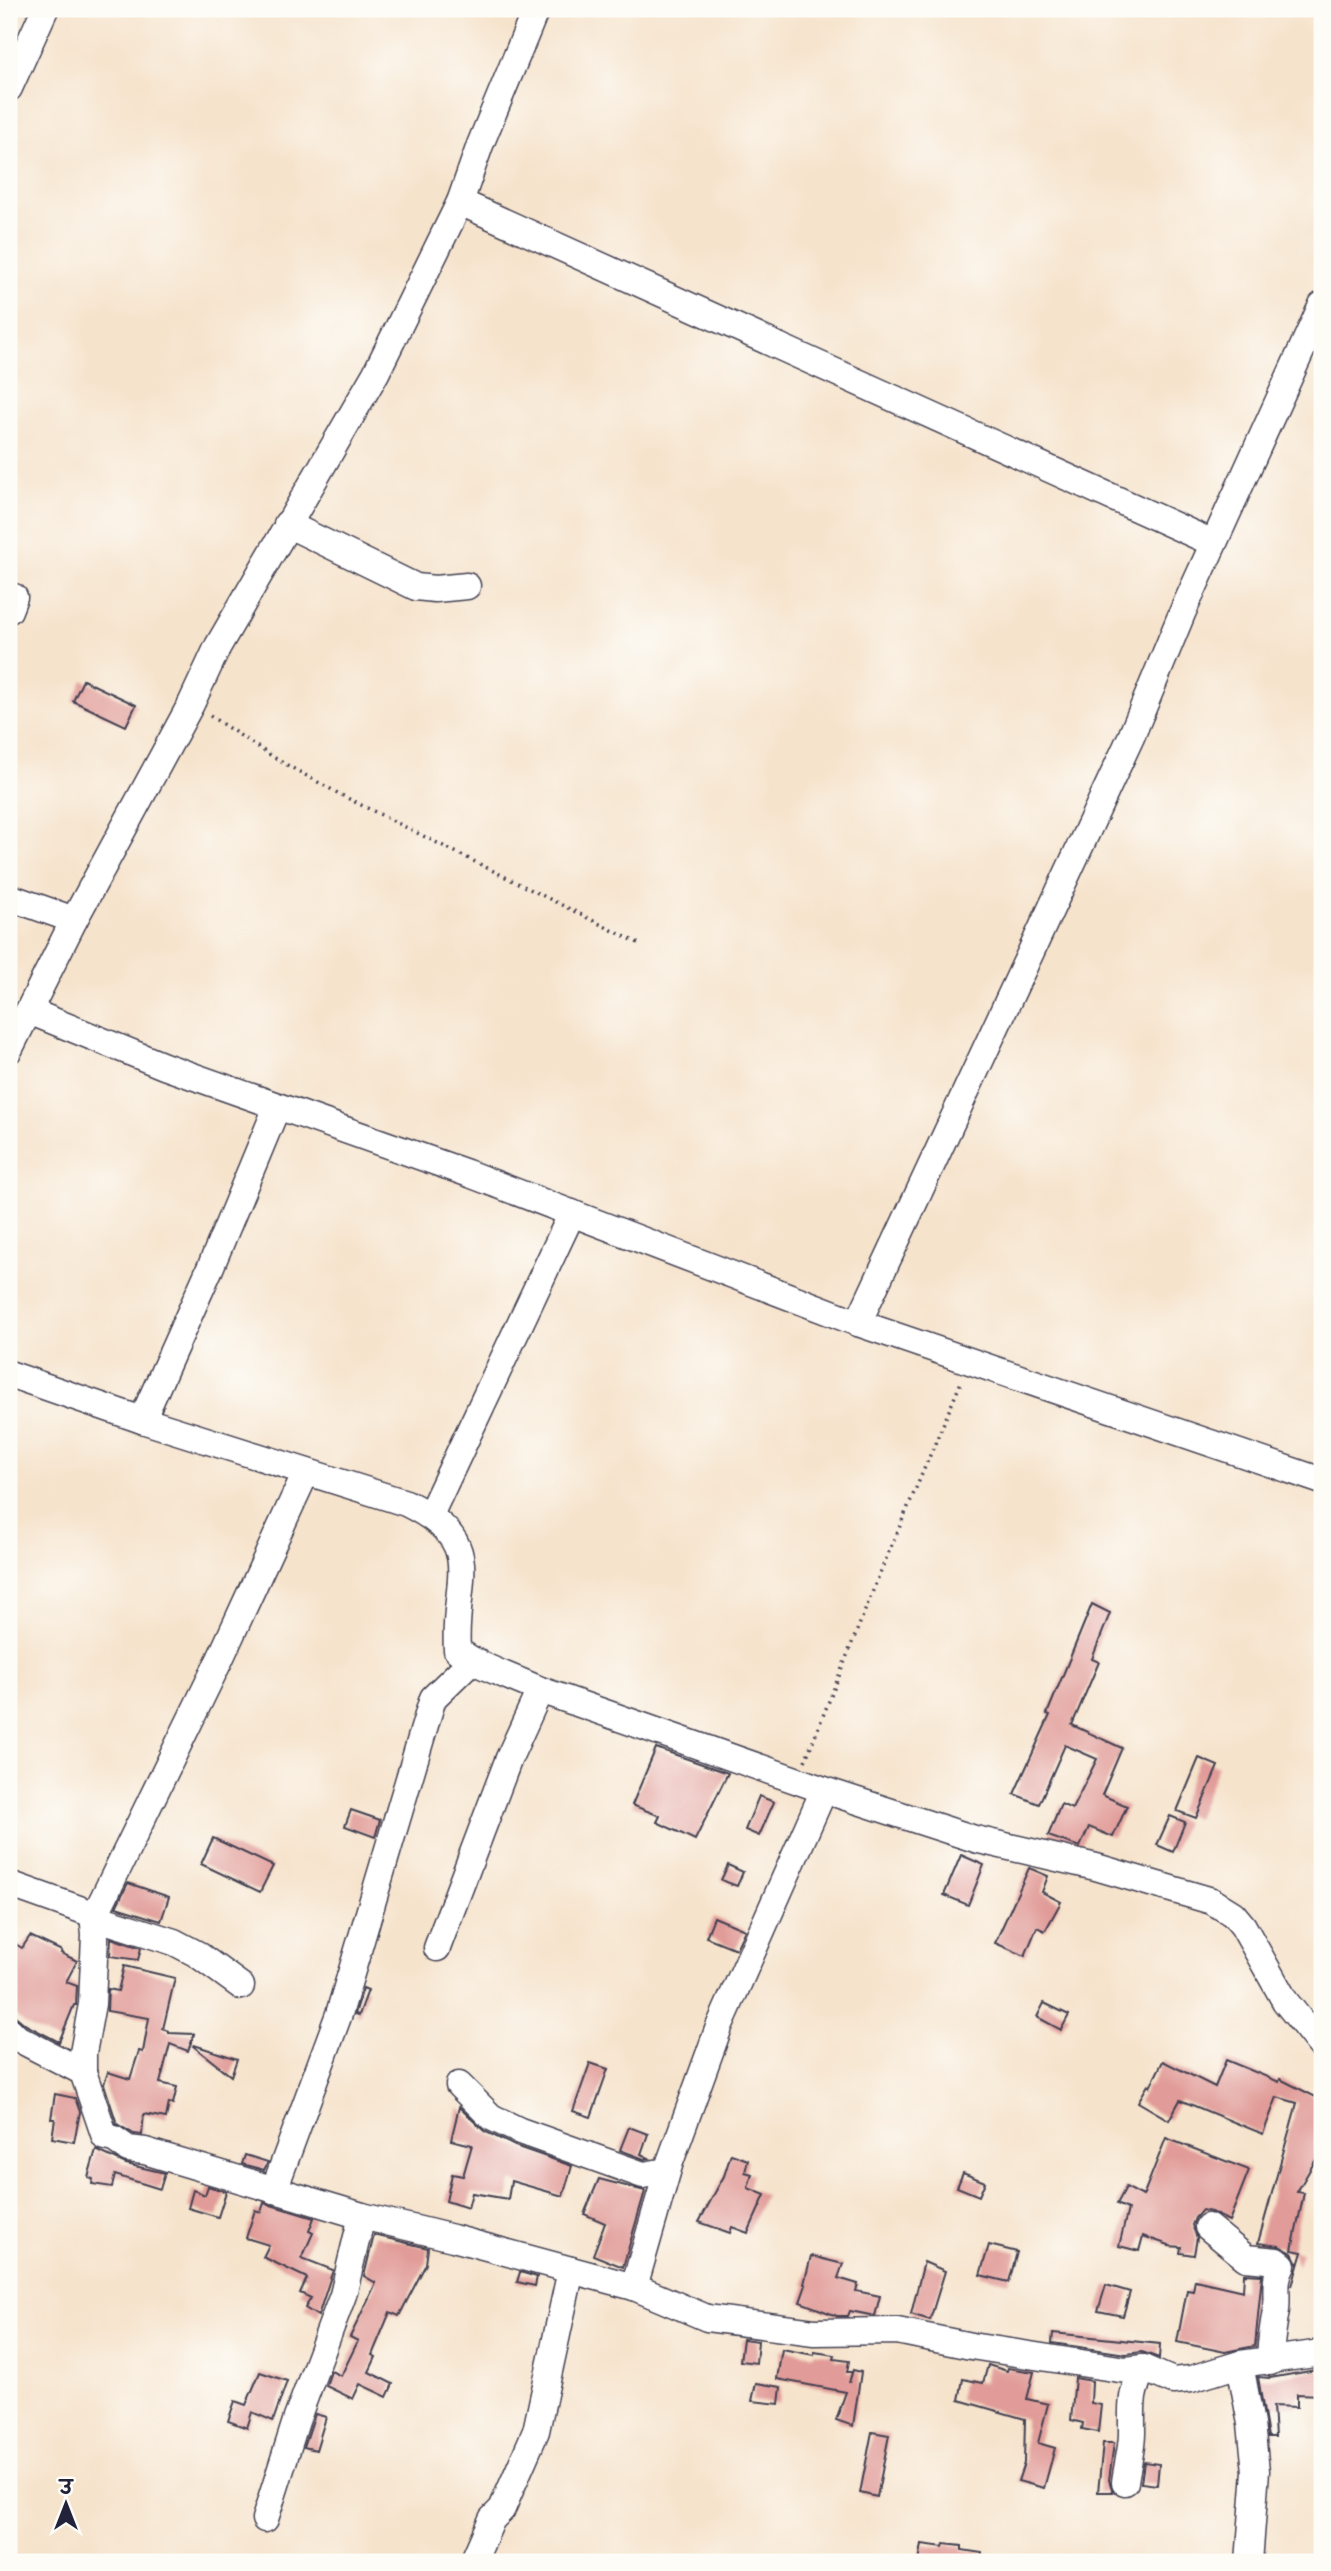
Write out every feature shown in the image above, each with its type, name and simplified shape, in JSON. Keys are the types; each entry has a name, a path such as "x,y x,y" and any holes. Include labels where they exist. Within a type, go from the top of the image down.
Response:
{"street":[{"path":"9,86 45,9"},
{"path":"9,1050 74,920 191,704 218,646 376,373 460,202 536,9"},
{"path":"460,202 1213,543"},
{"path":"858,1323 1131,737 1213,543 1322,305"},
{"path":"287,524 415,587 435,589 467,586"},
{"path":"9,897 74,920"},
{"path":"29,1011 164,1066 572,1213 858,1323 1322,1480"},
{"path":"142,1420 211,1266 277,1107"},
{"path":"430,1515 572,1213"},
{"path":"9,1374 142,1420 406,1503 430,1515 455,1540 462,1581 456,1634 457,1650 471,1661 540,1689 824,1790 975,1839 1096,1867 1195,1895 1223,1906 1242,1926 1285,2001 1322,2046"},
{"path":"306,1472 220,1659 94,1916 92,2004 83,2053 83,2072 106,2137 128,2149 145,2151 362,2216 634,2287 707,2318 814,2332 897,2331 971,2346 1126,2370 1143,2368 1172,2381 1191,2379 1240,2364 1322,2353"},
{"path":"274,2190 339,2014 433,1698 471,1661"},
{"path":"437,1948 509,1758 540,1689"},
{"path":"634,2287 667,2171 719,2026 824,1790"},
{"path":"9,1884 174,1942 197,1954 241,1986"},
{"path":"9,2030 17,2038 83,2072"},
{"path":"459,2085 491,2117 520,2131 643,2175 667,2171"},
{"path":"265,2519 297,2418 343,2295 362,2216"},
{"path":"1208,2227 1247,2258 1278,2261 1282,2266 1276,2275 1276,2309 1270,2340 1270,2362"},
{"path":"473,2562 492,2519 505,2502 536,2431 571,2270"},
{"path":"1240,2364 1256,2471 1249,2562"},
{"path":"1125,2482 1132,2433 1130,2416 1133,2391 1143,2368"}],"path":[{"path":"191,704 278,760 345,797 642,945"},
{"path":"799,1780 882,1568 970,1362"}],"building":[{"path":"83,680 136,705 126,726 73,701"},
{"path":"1092,1604 1110,1613 1092,1659 1099,1662 1072,1725 1122,1748 1102,1795 1127,1806 1113,1837 1089,1827 1080,1847 1048,1836 1061,1804 1072,1809 1097,1759 1065,1745 1039,1804 1014,1794 1050,1715 1047,1714"},
{"path":"656,1748 728,1773 695,1840 657,1822 660,1816 632,1805"},
{"path":"1199,1758 1218,1766 1196,1818 1177,1811"},
{"path":"759,1796 774,1802 759,1836 745,1830"},
{"path":"351,1810 380,1820 375,1837 345,1826"},
{"path":"1170,1816 1185,1822 1173,1852 1157,1845"},
{"path":"213,1838 273,1866 260,1892 201,1864"},
{"path":"961,1855 984,1865 968,1905 944,1895"},
{"path":"728,1865 743,1872 737,1886 721,1880"},
{"path":"1029,1868 1048,1876 1042,1892 1061,1902 1045,1931 1037,1927 1025,1956 995,1943"},
{"path":"128,1883 169,1897 161,1921 116,1907"},
{"path":"714,1917 745,1930 736,1949 706,1937"},
{"path":"30,1936 77,1961 66,1982 77,1986 76,2005 59,2042 26,2025 14,2015 9,2015 9,1940 22,1948"},
{"path":"111,1938 141,1948 138,1960 110,1956"},
{"path":"124,1966 175,1978 163,2029 169,2033 194,2034 188,2051 170,2044 160,2083 177,2087 173,2104 169,2103 166,2118 144,2114 142,2135 134,2134 117,2124 104,2084 108,2072 130,2079 139,2051 143,2052 149,2018 107,2011 108,1989 118,1991"},
{"path":"363,1988 368,1990 359,2015 355,2014"},
{"path":"1044,2003 1069,2015 1061,2030 1037,2017"},
{"path":"193,2046 237,2059 231,2076"},
{"path":"1226,2060 1279,2082 1280,2079 1322,2100 1322,2149 1297,2192 1304,2193 1292,2250 1302,2252 1292,2286 1298,2265 1292,2253 1279,2246 1258,2243 1297,2103 1277,2097 1263,2134 1180,2100 1169,2120 1138,2102 1148,2085 1150,2087 1163,2061 1215,2087"},
{"path":"590,2063 608,2069 591,2117 573,2111"},
{"path":"55,2094 75,2098 80,2112 74,2142 52,2138 55,2119 51,2119"},
{"path":"459,2107 484,2131 515,2146 572,2166 563,2196 511,2181 508,2199 472,2193 468,2208 446,2201 452,2174 463,2176 472,2145 451,2140"},
{"path":"629,2127 648,2134 641,2154 649,2158 644,2159 620,2150"},
{"path":"1166,2138 1249,2170 1229,2221 1202,2210 1195,2218 1192,2225 1197,2238 1194,2255 1180,2253 1181,2247 1169,2246 1143,2236 1139,2251 1119,2246 1128,2209 1117,2204 1126,2187 1143,2196"},
{"path":"96,2150 126,2164 165,2173 160,2189 115,2175 112,2187 92,2184 93,2179 88,2177"},
{"path":"731,2154 748,2160 745,2172 752,2174 748,2188 765,2195 748,2233 732,2227 730,2233 699,2222 724,2176"},
{"path":"245,2155 268,2162 264,2170 242,2164"},
{"path":"963,2173 985,2182 979,2196 957,2187"},
{"path":"599,2179 645,2191 623,2267 593,2255 605,2223 584,2214"},
{"path":"208,2186 226,2192 218,2217 188,2208 193,2190 205,2195"},
{"path":"264,2203 314,2218 309,2231 313,2233 302,2258 333,2270 318,2316 305,2308 311,2298 300,2293 307,2278 263,2257 269,2245 246,2238 255,2210 261,2212"},
{"path":"374,2235 428,2248 426,2264 399,2316 390,2312 372,2355 376,2357 369,2372 393,2384 387,2397 360,2384 353,2399 326,2386 331,2371 341,2376 358,2341 350,2337 376,2283 364,2276"},
{"path":"989,2245 1017,2252 1009,2282 980,2275"},
{"path":"811,2256 843,2264 838,2278 858,2284 856,2291 880,2296 875,2316 850,2311 848,2316 837,2316 800,2302"},
{"path":"924,2262 945,2271 930,2320 911,2314"},
{"path":"520,2272 537,2277 535,2286 517,2282"},
{"path":"1244,2274 1262,2275 1255,2346 1225,2352 1177,2342 1187,2290 1193,2291 1195,2280 1243,2291"},
{"path":"1106,2285 1130,2292 1123,2316 1098,2311"},
{"path":"1053,2333 1160,2344 1159,2358 1142,2352 1126,2354 1052,2343"},
{"path":"743,2339 758,2341 756,2363 740,2361"},
{"path":"782,2349 814,2355 814,2352 835,2355 834,2359 849,2361 847,2372 852,2372 849,2383 853,2370 861,2372 853,2426 836,2420 846,2392 777,2379"},
{"path":"988,2365 1007,2371 1008,2368 1034,2372 1027,2399 1048,2404 1038,2443 1055,2448 1044,2488 1018,2481 1024,2463 1025,2419 959,2400 963,2379 983,2383"},
{"path":"1322,2369 1322,2395 1297,2394 1297,2407 1273,2406 1275,2437 1268,2437 1258,2377 1270,2378"},
{"path":"260,2372 287,2381 273,2421 252,2412 247,2428 228,2421 235,2401 246,2405"},
{"path":"1075,2378 1092,2381 1091,2403 1101,2405 1098,2432 1082,2429 1083,2423 1071,2420"},
{"path":"756,2383 781,2387 779,2404 752,2401"},
{"path":"315,2414 326,2417 316,2450 304,2447"},
{"path":"872,2432 889,2435 877,2497 860,2493"},
{"path":"1103,2443 1114,2443 1109,2480 1113,2492 1098,2492"},
{"path":"1144,2462 1159,2464 1157,2485 1141,2483"},
{"path":"922,2544 962,2546 962,2550 982,2553 981,2562 919,2561"}]}
